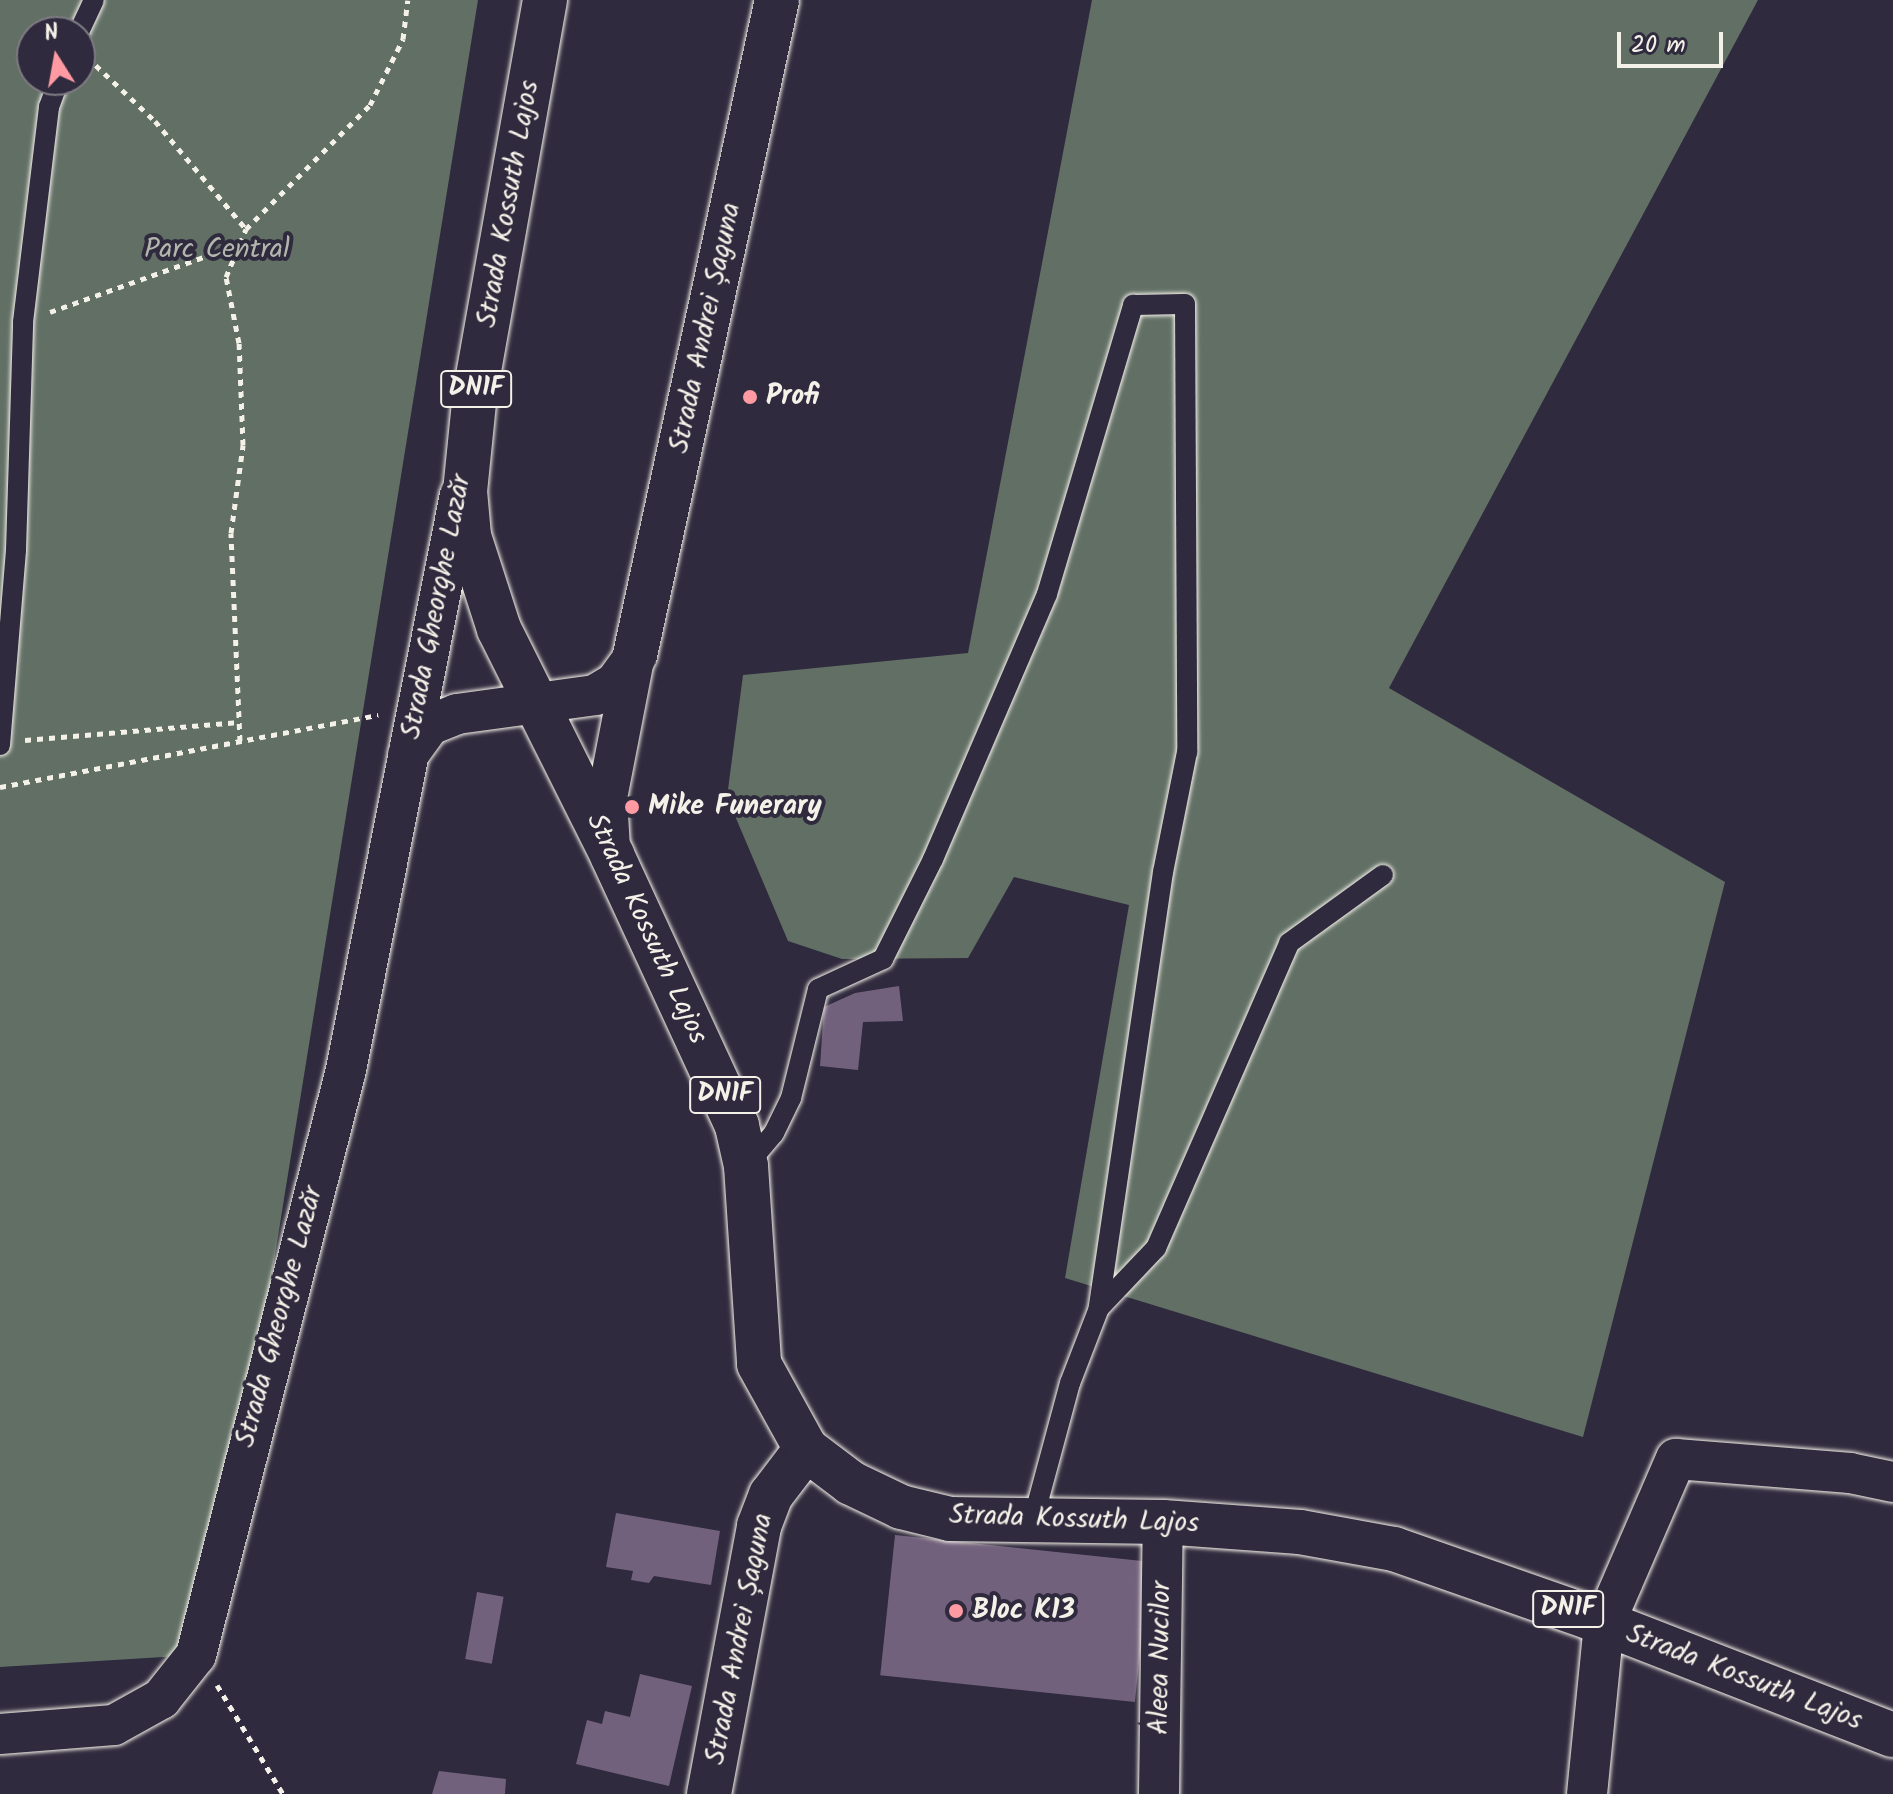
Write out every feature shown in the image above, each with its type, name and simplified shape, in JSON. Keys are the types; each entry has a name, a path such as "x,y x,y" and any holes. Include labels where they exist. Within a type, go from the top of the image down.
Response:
{"main road":[{"name":"Strada Kossuth Lajos","path":"545,0 467,456 466,513 474,560 486,601 612,855 723,1091 746,1166 759,1364 806,1449 851,1483 901,1507 950,1519 1163,1522 1300,1532 1394,1549 1893,1735"},
{"name":"Strada Andrei Șaguna","path":"635,655 777,0"},
{"name":"Strada Andrei Șaguna","path":"709,1794 759,1526 771,1495 806,1449"}],"street":[{"name":"Strada Gheorghe Lazăr","path":"0,1734 114,1725 161,1699 196,1655 346,1070 467,456"},
{"name":"Strada Andrei Șaguna","path":"537,704 595,695 615,683 635,655"},
{"name":"Strada Andrei Șaguna","path":"612,855 607,798 635,655"},
{"name":"Strada Gheorghe Lazăr","path":"406,758 415,740 442,719 478,708 537,704"},
{"path":"1587,1794 1604,1625 1676,1459 1850,1473 1893,1482"},
{"name":"Aleea Nucilor","path":"1159,1794 1163,1522"}],"lane":[{"path":"0,744 16,550 23,322 49,107 53,96"},
{"path":"746,1166 774,1133 791,1098 818,989 883,959 933,859 1047,594 1133,305 1185,304 1187,752 1163,872 1099,1308 1070,1383 1033,1520"},
{"path":"1099,1308 1156,1248 1289,943 1383,875"}],"path":[{"path":"240,741 231,533 243,445 239,343 226,277 246,229 370,105 403,39 408,0"},
{"path":"96,66 155,121 246,229"},
{"path":"23,322 240,244"},
{"path":"0,787 385,714"},
{"path":"0,744 239,722"},
{"path":"196,1655 244,1722 283,1794"}],"green space":[{"name":"Parc Central","path":"0,0 478,0 240,1471 196,1655 0,1667"},
{"path":"1092,0 1758,0 1389,688 1725,882 1583,1437 1065,1278 1129,905 1014,877 968,958 842,959 788,941 727,797 743,675 968,653"}],"building":[{"path":"899,986 903,1021 863,1022 858,1070 820,1066 824,1007 855,993"},
{"path":"616,1513 720,1531 711,1585 654,1576 649,1583 631,1580 633,1571 606,1567"},
{"path":"895,1535 1150,1562 1135,1702 880,1675"},
{"path":"477,1592 504,1597 492,1664 465,1659"},
{"path":"640,1674 692,1686 669,1786 576,1764 587,1720 602,1724 605,1711 630,1717"},
{"path":"439,1771 506,1779 505,1794 432,1794"}],"place":[{"name":"Profi","path":"750,397"},
{"name":"Mike Funerary","path":"632,807"},
{"name":"Bloc K13","path":"956,1611"}]}
